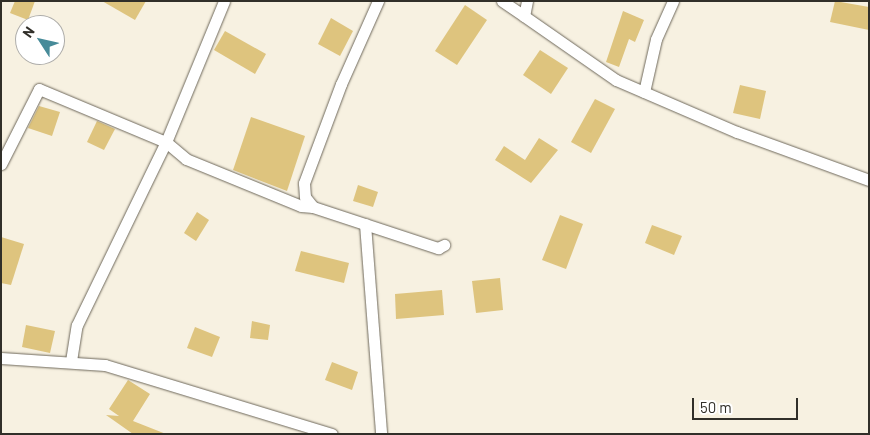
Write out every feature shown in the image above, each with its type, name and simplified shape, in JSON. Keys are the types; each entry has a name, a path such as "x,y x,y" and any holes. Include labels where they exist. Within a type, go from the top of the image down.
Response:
{"street":[{"path":"71,361 77,325 166,142 224,1"},
{"path":"313,207 305,197 304,183 378,1"},
{"path":"502,1 616,80 869,180"},
{"path":"524,16 527,1"},
{"path":"644,92 656,39 673,1"},
{"path":"1,164 39,89 166,142 186,159 301,206 313,207 438,248 444,245"},
{"path":"365,224 381,434"},
{"path":"1,358 71,361 105,365 332,434"}],"building":[{"path":"15,1 35,1 30,15 10,13"},
{"path":"102,1 146,1 135,20"},
{"path":"835,1 869,7 869,30 830,22"},
{"path":"465,5 487,20 457,65 435,51"},
{"path":"623,11 644,20 635,42 629,39 619,67 606,62"},
{"path":"331,18 353,31 340,56 318,44"},
{"path":"225,31 266,54 255,74 214,50"},
{"path":"540,50 568,68 551,94 523,75"},
{"path":"740,85 766,91 760,119 733,113"},
{"path":"595,99 615,109 591,153 571,142"},
{"path":"39,106 60,112 52,136 28,128"},
{"path":"251,117 305,136 287,191 233,170"},
{"path":"97,121 115,129 104,150 87,142"},
{"path":"539,138 558,150 531,183 495,160 504,146 525,160"},
{"path":"358,185 378,192 373,207 353,201"},
{"path":"197,212 209,220 196,241 184,233"},
{"path":"560,215 583,224 566,269 542,260"},
{"path":"652,225 682,236 674,255 645,243"},
{"path":"1,237 24,244 11,285 1,283"},
{"path":"301,251 349,263 344,283 295,271"},
{"path":"500,278 503,310 476,313 472,281"},
{"path":"442,290 444,315 396,319 395,294"},
{"path":"252,321 270,325 268,340 250,338"},
{"path":"26,325 55,331 50,353 22,347"},
{"path":"195,327 220,337 212,357 187,348"},
{"path":"332,362 358,372 352,390 325,380"},
{"path":"128,380 150,394 133,421 166,434 133,434 106,415 119,416 109,409"}]}
